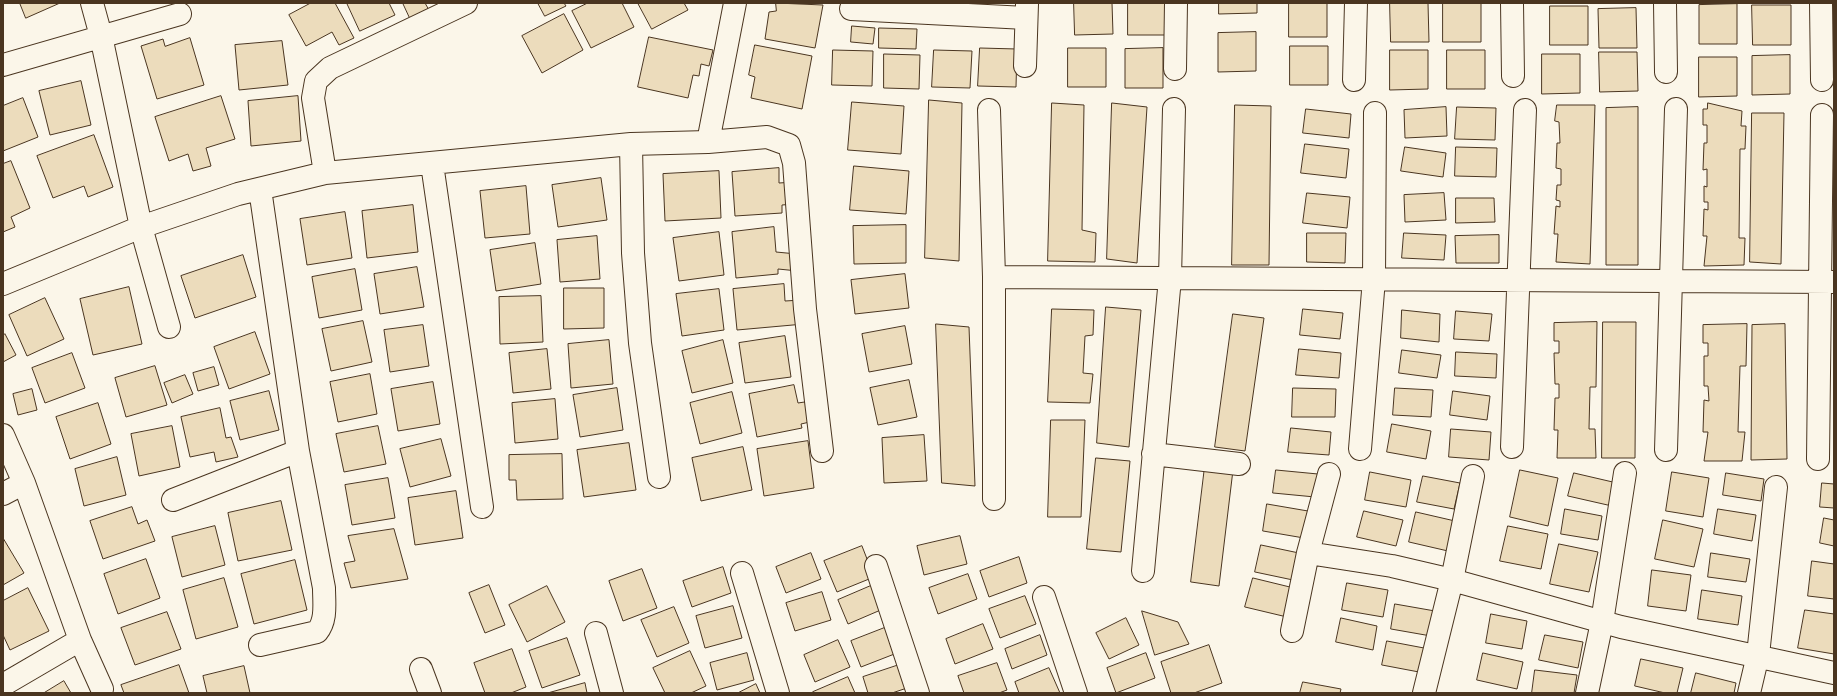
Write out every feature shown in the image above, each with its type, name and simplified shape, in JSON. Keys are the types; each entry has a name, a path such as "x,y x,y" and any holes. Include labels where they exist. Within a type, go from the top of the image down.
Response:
{"street":[{"path":"92,3 102,36 141,227 168,327"},
{"path":"324,173 313,98 316,81 330,68 466,3"},
{"path":"708,142 735,3"},
{"path":"1175,69 1176,3"},
{"path":"1354,80 1356,3"},
{"path":"1512,3 1513,76"},
{"path":"1665,3 1666,72"},
{"path":"1821,3 1822,80"},
{"path":"851,9 1027,10 1025,66"},
{"path":"3,65 180,14"},
{"path":"1143,571 1170,278 1174,109"},
{"path":"1666,450 1676,109"},
{"path":"989,110 994,277 994,499"},
{"path":"1512,447 1525,110"},
{"path":"1360,449 1374,279 1375,113"},
{"path":"1818,459 1828,282 1822,115"},
{"path":"3,284 141,227 238,194 324,173 631,144 708,142 767,137 789,146 794,163 805,309 822,451"},
{"path":"631,144 633,253 640,343 659,477"},
{"path":"432,164 482,508"},
{"path":"260,189 298,451 324,588 322,626 317,632 303,637 260,645"},
{"path":"994,277 1828,282"},
{"path":"3,435 24,482 80,640 102,689"},
{"path":"173,500 298,451"},
{"path":"1153,454 1239,464"},
{"path":"1587,693 1602,622 1625,473"},
{"path":"1292,631 1308,553 1329,474"},
{"path":"1424,693 1452,580 1473,476"},
{"path":"3,494 24,482"},
{"path":"1749,693 1758,655 1776,487"},
{"path":"1308,553 1392,566 1452,580 1602,622 1758,655 1834,673"},
{"path":"876,566 918,693"},
{"path":"742,573 778,693"},
{"path":"1044,597 1076,693"},
{"path":"596,633 612,693"},
{"path":"3,685 80,640"},
{"path":"421,669 430,693"}],"building":[{"path":"20,3 60,3 26,18"},
{"path":"311,3 335,3 354,38 339,45 332,32 306,46 289,15"},
{"path":"347,3 389,3 395,15 360,31"},
{"path":"403,3 425,3 429,10 410,18"},
{"path":"538,3 564,3 566,6 545,16"},
{"path":"588,3 622,3 634,27 591,48 572,11"},
{"path":"638,3 684,3 688,10 652,29"},
{"path":"776,3 823,5 815,48 765,39 769,12 776,11"},
{"path":"1074,3 1112,3 1113,34 1075,35"},
{"path":"1128,3 1166,3 1166,35 1128,35"},
{"path":"1219,3 1257,3 1257,13 1219,14"},
{"path":"1289,3 1327,3 1327,37 1289,37"},
{"path":"1390,3 1428,3 1429,42 1391,42"},
{"path":"1443,3 1481,3 1481,42 1443,42"},
{"path":"1737,4 1737,44 1699,44 1699,5"},
{"path":"1752,5 1791,5 1791,45 1753,45"},
{"path":"1550,6 1588,6 1588,45 1550,45"},
{"path":"1636,8 1637,48 1599,48 1598,9"},
{"path":"564,14 583,50 542,73 522,36"},
{"path":"852,26 875,28 873,44 851,42"},
{"path":"879,28 917,29 916,49 879,48"},
{"path":"1256,32 1256,71 1218,72 1218,33"},
{"path":"649,37 713,50 709,66 701,64 699,76 693,75 688,98 638,87"},
{"path":"190,38 204,85 157,99 141,46 163,39 165,46"},
{"path":"282,41 288,85 239,90 235,45"},
{"path":"755,45 812,56 802,109 751,98 755,77 749,75"},
{"path":"1290,46 1328,46 1328,85 1290,85"},
{"path":"980,48 1017,49 1016,87 978,86"},
{"path":"1068,48 1106,48 1106,87 1068,87"},
{"path":"1163,48 1163,88 1125,88 1125,49"},
{"path":"833,50 873,51 872,86 832,85"},
{"path":"934,50 972,51 970,88 932,87"},
{"path":"1390,50 1428,50 1428,89 1390,90"},
{"path":"1447,50 1485,50 1485,89 1447,89"},
{"path":"1599,52 1637,52 1638,91 1600,92"},
{"path":"884,54 920,55 919,89 884,88"},
{"path":"1542,54 1580,54 1580,93 1542,94"},
{"path":"1790,55 1790,94 1752,95 1752,56"},
{"path":"1699,57 1737,57 1737,96 1699,97"},
{"path":"81,81 91,125 50,135 39,91"},
{"path":"221,96 235,139 206,148 211,166 193,171 188,154 169,161 155,117"},
{"path":"298,96 301,141 251,146 248,101"},
{"path":"23,98 38,137 3,151 3,106"},
{"path":"929,100 962,103 959,261 925,258"},
{"path":"852,102 904,106 901,154 848,150"},
{"path":"1052,103 1084,105 1082,230 1096,233 1095,262 1048,261"},
{"path":"1112,103 1147,107 1137,263 1107,259"},
{"path":"1708,103 1742,111 1741,126 1746,126 1745,149 1740,149 1739,238 1745,238 1744,265 1704,266 1707,236 1703,236 1704,209 1708,210 1708,202 1704,202 1704,186 1707,187 1707,169 1703,170 1704,143 1707,143 1707,125 1703,125 1703,109 1707,109"},
{"path":"1235,105 1271,106 1269,265 1232,265"},
{"path":"1557,105 1595,105 1590,264 1556,262 1558,234 1554,234 1556,206 1560,207 1560,201 1556,200 1557,185 1561,185 1561,169 1556,168 1557,143 1560,143 1559,122 1555,121"},
{"path":"1446,107 1447,136 1405,138 1404,110"},
{"path":"1457,107 1496,108 1495,140 1455,139"},
{"path":"1638,107 1638,265 1606,265 1606,108"},
{"path":"1306,109 1351,114 1349,138 1303,133"},
{"path":"1752,113 1784,113 1781,264 1750,262"},
{"path":"94,135 113,187 88,197 84,186 53,198 37,156"},
{"path":"1305,144 1349,149 1346,178 1301,173"},
{"path":"1405,147 1446,153 1443,177 1401,171"},
{"path":"1456,147 1497,148 1496,177 1455,176"},
{"path":"11,161 30,208 11,217 15,227 3,232 3,164"},
{"path":"854,166 909,171 906,214 850,210"},
{"path":"779,168 779,183 794,182 795,204 782,205 782,213 735,216 732,172"},
{"path":"719,171 721,218 665,221 663,174"},
{"path":"601,178 607,220 558,227 552,185"},
{"path":"526,186 530,234 485,238 480,191"},
{"path":"1307,193 1350,197 1347,228 1303,223"},
{"path":"1444,193 1446,220 1405,222 1404,195"},
{"path":"1456,198 1494,198 1495,222 1456,223"},
{"path":"413,205 418,252 367,258 362,211"},
{"path":"345,212 352,258 307,265 300,219"},
{"path":"906,225 906,263 854,264 853,226"},
{"path":"774,227 776,252 797,254 798,271 778,269 778,274 736,278 732,232"},
{"path":"719,232 724,275 679,281 673,238"},
{"path":"1307,233 1346,233 1345,263 1307,262"},
{"path":"1404,233 1446,235 1444,260 1402,258"},
{"path":"1499,235 1499,263 1456,263 1455,236"},
{"path":"597,236 600,279 560,282 557,240"},
{"path":"535,243 541,284 496,291 490,250"},
{"path":"243,255 256,297 195,318 181,276"},
{"path":"417,267 424,307 380,314 374,274"},
{"path":"355,269 362,310 319,318 312,277"},
{"path":"905,274 909,308 855,314 851,280"},
{"path":"784,284 785,301 801,300 804,324 737,330 733,289"},
{"path":"129,287 142,344 93,355 80,299"},
{"path":"564,288 604,288 604,328 564,329"},
{"path":"719,289 724,330 682,336 676,294"},
{"path":"541,296 543,342 500,344 499,297"},
{"path":"45,298 64,339 27,356 9,315"},
{"path":"1106,307 1141,310 1129,447 1097,443"},
{"path":"1052,309 1094,310 1093,335 1085,336 1083,373 1093,374 1090,403 1048,402"},
{"path":"1303,309 1343,313 1340,339 1300,335"},
{"path":"1402,310 1440,314 1439,342 1401,338"},
{"path":"1456,311 1492,314 1489,341 1454,339"},
{"path":"1233,314 1264,318 1245,451 1215,447"},
{"path":"363,321 372,362 331,371 322,329"},
{"path":"1597,322 1596,387 1590,387 1589,429 1595,429 1596,458 1557,458 1558,430 1554,430 1555,398 1559,398 1559,384 1555,384 1554,353 1559,353 1559,341 1554,341 1554,323"},
{"path":"1603,322 1636,322 1635,458 1602,458"},
{"path":"936,324 969,327 975,486 942,483"},
{"path":"1747,324 1746,366 1740,366 1738,432 1745,432 1742,461 1704,461 1708,432 1703,432 1704,400 1709,401 1708,386 1704,386 1704,356 1708,356 1708,343 1703,343 1703,325"},
{"path":"1785,324 1787,459 1751,460 1752,325"},
{"path":"423,325 429,366 390,372 384,330"},
{"path":"905,326 912,364 869,372 862,334"},
{"path":"255,332 270,374 229,389 214,347"},
{"path":"5,334 16,355 3,362 3,336"},
{"path":"785,336 791,377 745,383 739,343"},
{"path":"609,340 613,384 571,388 568,344"},
{"path":"723,340 733,383 692,393 682,351"},
{"path":"547,349 551,389 513,393 509,353"},
{"path":"1299,349 1341,353 1339,378 1296,375"},
{"path":"1402,350 1441,355 1437,378 1399,373"},
{"path":"1456,352 1497,354 1496,378 1455,376"},
{"path":"72,353 85,388 45,403 32,368"},
{"path":"155,366 167,405 126,417 115,378"},
{"path":"214,367 219,385 198,391 193,373"},
{"path":"370,374 377,414 338,422 330,382"},
{"path":"185,375 193,394 172,403 164,383"},
{"path":"909,380 917,417 878,425 870,388"},
{"path":"433,382 440,424 398,431 391,389"},
{"path":"794,385 798,403 811,401 814,421 801,424 802,428 757,437 749,394"},
{"path":"617,388 623,430 580,437 573,395"},
{"path":"1293,388 1336,389 1335,417 1292,417"},
{"path":"1395,388 1433,390 1431,417 1393,415"},
{"path":"32,389 37,410 18,415 13,394"},
{"path":"269,391 279,430 240,440 230,401"},
{"path":"1453,391 1490,396 1487,420 1450,415"},
{"path":"732,392 742,433 700,444 690,403"},
{"path":"555,399 558,439 515,443 512,403"},
{"path":"98,403 111,444 70,459 56,417"},
{"path":"220,408 226,438 231,437 238,457 216,462 214,452 190,457 181,417"},
{"path":"1051,420 1085,420 1081,517 1048,517"},
{"path":"1392,424 1431,431 1426,459 1387,452"},
{"path":"172,426 180,467 139,476 131,434"},
{"path":"378,426 386,464 344,472 336,434"},
{"path":"1291,428 1331,432 1329,455 1288,452"},
{"path":"1451,429 1491,432 1489,460 1449,457"},
{"path":"924,435 927,481 884,483 882,438"},
{"path":"441,439 451,476 410,487 400,449"},
{"path":"808,441 814,488 764,496 757,449"},
{"path":"629,443 636,490 584,497 577,450"},
{"path":"743,447 752,490 701,501 692,458"},
{"path":"562,454 563,499 517,500 516,480 509,480 509,455"},
{"path":"117,457 126,495 84,506 75,469"},
{"path":"1096,458 1130,461 1121,552 1087,549"},
{"path":"1205,466 1233,470 1219,586 1191,582"},
{"path":"1276,470 1318,474 1315,497 1273,493"},
{"path":"1520,470 1558,478 1548,526 1510,517"},
{"path":"1370,472 1411,480 1406,507 1365,500"},
{"path":"1672,472 1709,478 1703,517 1666,511"},
{"path":"1574,473 1617,483 1612,506 1568,496"},
{"path":"1726,473 1764,479 1761,501 1723,495"},
{"path":"1423,476 1460,483 1454,509 1417,502"},
{"path":"388,478 395,518 352,525 345,485"},
{"path":"1822,483 1834,484 1834,508 1820,507"},
{"path":"456,491 463,538 415,545 408,498"},
{"path":"281,501 292,550 238,561 228,513"},
{"path":"1267,504 1308,511 1304,538 1263,531"},
{"path":"132,507 138,524 147,520 155,541 103,559 90,521"},
{"path":"1565,509 1602,516 1598,540 1561,534"},
{"path":"1718,509 1756,515 1752,541 1714,534"},
{"path":"1364,511 1403,520 1396,546 1357,537"},
{"path":"1416,512 1455,521 1448,551 1409,542"},
{"path":"1824,518 1834,520 1834,546 1820,543"},
{"path":"1663,520 1703,529 1694,567 1655,559"},
{"path":"215,526 225,565 182,577 172,537"},
{"path":"1508,526 1548,534 1541,569 1500,561"},
{"path":"394,529 408,579 351,588 344,563 355,561 348,536"},
{"path":"960,536 967,564 924,575 917,546"},
{"path":"3,538 24,573 3,585"},
{"path":"1559,544 1598,552 1589,592 1550,584"},
{"path":"1261,545 1299,553 1293,580 1255,572"},
{"path":"862,546 874,577 837,592 824,561"},
{"path":"811,553 821,579 786,593 776,567"},
{"path":"1711,553 1750,559 1746,582 1708,577"},
{"path":"1019,557 1027,583 989,597 980,571"},
{"path":"146,559 160,598 118,614 104,574"},
{"path":"295,560 307,610 254,624 241,574"},
{"path":"1812,561 1834,564 1834,599 1808,596"},
{"path":"723,567 731,593 692,607 683,581"},
{"path":"642,569 657,608 623,621 609,581"},
{"path":"1652,570 1691,575 1686,611 1648,606"},
{"path":"968,574 977,599 938,614 929,588"},
{"path":"224,578 238,627 196,639 183,590"},
{"path":"1253,578 1294,588 1287,617 1245,607"},
{"path":"1347,583 1388,590 1383,617 1342,610"},
{"path":"489,585 505,625 485,633 469,593"},
{"path":"873,585 883,609 848,624 838,600"},
{"path":"547,586 565,622 527,642 509,605"},
{"path":"28,588 49,631 10,650 3,635 3,601"},
{"path":"1702,590 1742,596 1738,625 1698,619"},
{"path":"822,592 831,620 795,631 786,603"},
{"path":"1025,596 1036,624 1000,638 989,609"},
{"path":"1395,604 1435,611 1431,636 1391,629"},
{"path":"733,606 742,638 705,648 696,616"},
{"path":"674,607 689,643 657,657 641,620"},
{"path":"1805,610 1834,614 1834,654 1798,648"},
{"path":"1142,611 1178,622 1189,644 1155,655"},
{"path":"167,612 181,649 135,665 121,628"},
{"path":"1491,614 1527,621 1522,649 1486,643"},
{"path":"1126,618 1139,645 1109,659 1096,633"},
{"path":"1341,618 1377,626 1373,650 1336,642"},
{"path":"983,624 993,649 955,664 946,639"},
{"path":"887,627 897,653 861,667 851,641"},
{"path":"1040,635 1047,655 1012,669 1005,649"},
{"path":"1545,635 1583,642 1578,668 1539,660"},
{"path":"567,638 580,675 542,688 529,651"},
{"path":"838,640 850,667 815,682 804,655"},
{"path":"1387,641 1424,648 1419,672 1382,665"},
{"path":"1209,645 1222,683 1194,693 1171,693 1161,662"},
{"path":"512,649 526,687 511,693 485,693 474,663"},
{"path":"690,651 706,686 691,693 665,693 653,668"},
{"path":"747,653 754,680 717,690 710,663"},
{"path":"1146,653 1155,678 1116,693 1107,668"},
{"path":"1483,653 1523,662 1517,689 1477,680"},
{"path":"1641,659 1683,668 1677,693 1665,693 1635,686"},
{"path":"997,663 1007,690 999,693 964,693 958,676"},
{"path":"179,665 189,693 124,693 121,685"},
{"path":"899,665 907,688 892,693 868,693 863,677"},
{"path":"244,666 250,693 207,693 203,676"},
{"path":"1049,668 1060,693 1019,693 1015,682"},
{"path":"1535,670 1577,675 1574,693 1532,693"},
{"path":"1696,673 1736,683 1734,693 1691,693"},
{"path":"848,677 855,693 813,692"},
{"path":"64,681 71,693 44,693"},
{"path":"1303,682 1341,689 1340,693 1300,693"},
{"path":"585,683 587,693 548,693"},
{"path":"756,684 760,693 738,693"}]}
